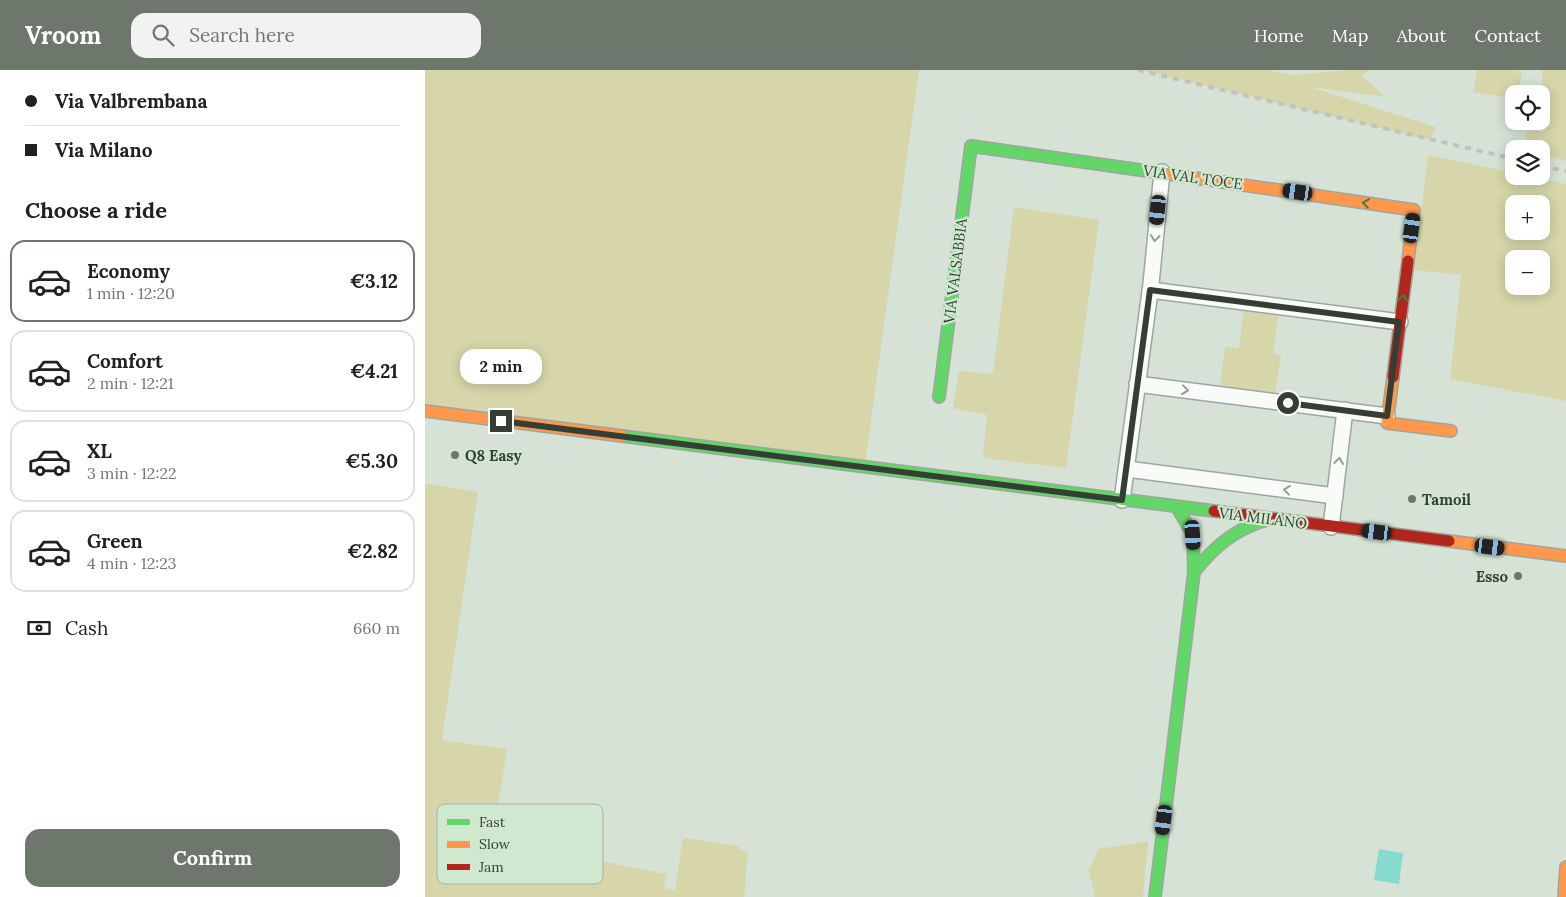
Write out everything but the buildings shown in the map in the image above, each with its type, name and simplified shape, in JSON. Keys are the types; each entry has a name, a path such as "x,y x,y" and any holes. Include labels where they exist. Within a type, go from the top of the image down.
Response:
{"main road":[{"name":"VIA VAL TOCE","path":"971,146 1414,210 1399,322"},
{"name":"VIA VALSABBIA","path":"939,397 971,146"},
{"path":"1399,322 1387,423 1451,431"},
{"name":"VIA MILANO","path":"425,411 1566,556"},
{"path":"1177,507 1193,535"},
{"path":"1155,897 1194,572 1193,535 1201,516 1207,511 1213,518 1215,528 1213,549"},
{"path":"1194,572 1213,549 1227,537 1261,521 1271,519"},
{"path":"1565,897 1566,867"}],"street":[{"path":"1122,500 1150,290 1161,172"},
{"path":"1150,290 1399,322"},
{"path":"1137,384 1387,416"},
{"path":"1331,527 1345,410"},
{"path":"1127,469 1335,496"}],"green space":[{"path":"425,70 919,70 864,471 425,416"},
{"path":"1141,70 1269,70 1295,75 1346,70 1370,70 1362,76 1386,97 1311,87 1435,127 1431,140"},
{"path":"1477,70 1511,70 1522,72 1520,85 1505,85 1505,97 1473,92"},
{"path":"1542,70 1566,70 1566,161 1550,157 1550,140 1525,140 1527,130 1544,132 1544,130 1550,130 1550,85 1542,85"},
{"path":"1428,155 1505,171 1505,185 1550,185 1550,181 1566,184 1566,401 1450,379 1461,275 1414,270"},
{"path":"1014,207 1099,220 1066,468 983,458 987,415 953,408 959,371 993,374"},
{"path":"1244,308 1279,312 1273,354 1281,355 1275,393 1220,386 1225,347 1239,348"},
{"path":"425,483 478,492 442,740 507,749 498,804 437,804 437,884 603,884 603,861 666,874 664,888 675,890 683,838 739,846 739,850 748,852 744,897 425,897"},
{"path":"1148,841 1143,897 1095,897 1089,871 1098,849"}],"water":[{"path":"1379,849 1403,853 1399,884 1374,880"}],"railway":[{"path":"1138,70 1505,157"},
{"path":"1550,168 1566,171"}],"traffic: fast":[{"path":"939,397 971,146 1168,174"},
{"path":"622,436 1214,511"},
{"path":"1155,897 1194,572 1193,535 1177,507"},
{"path":"1194,572 1226,540 1244,528 1266,520"}],"traffic: slow":[{"path":"1168,174 1414,210 1408,261"},
{"path":"1393,377 1387,423 1451,431"},
{"path":"425,411 622,436"},
{"path":"1449,541 1566,556"},
{"path":"1564,897 1566,867"}],"traffic: jam":[{"path":"1393,377 1408,261"},
{"path":"1214,511 1449,541"}],"place":[{"name":"Q8 Easy","path":"455,455"},
{"name":"Tamoil","path":"1412,499"},
{"name":"Esso","path":"1518,576"}],"route":[{"path":"501,421 1122,500 1150,290 1399,322 1387,416 1288,403"}]}
